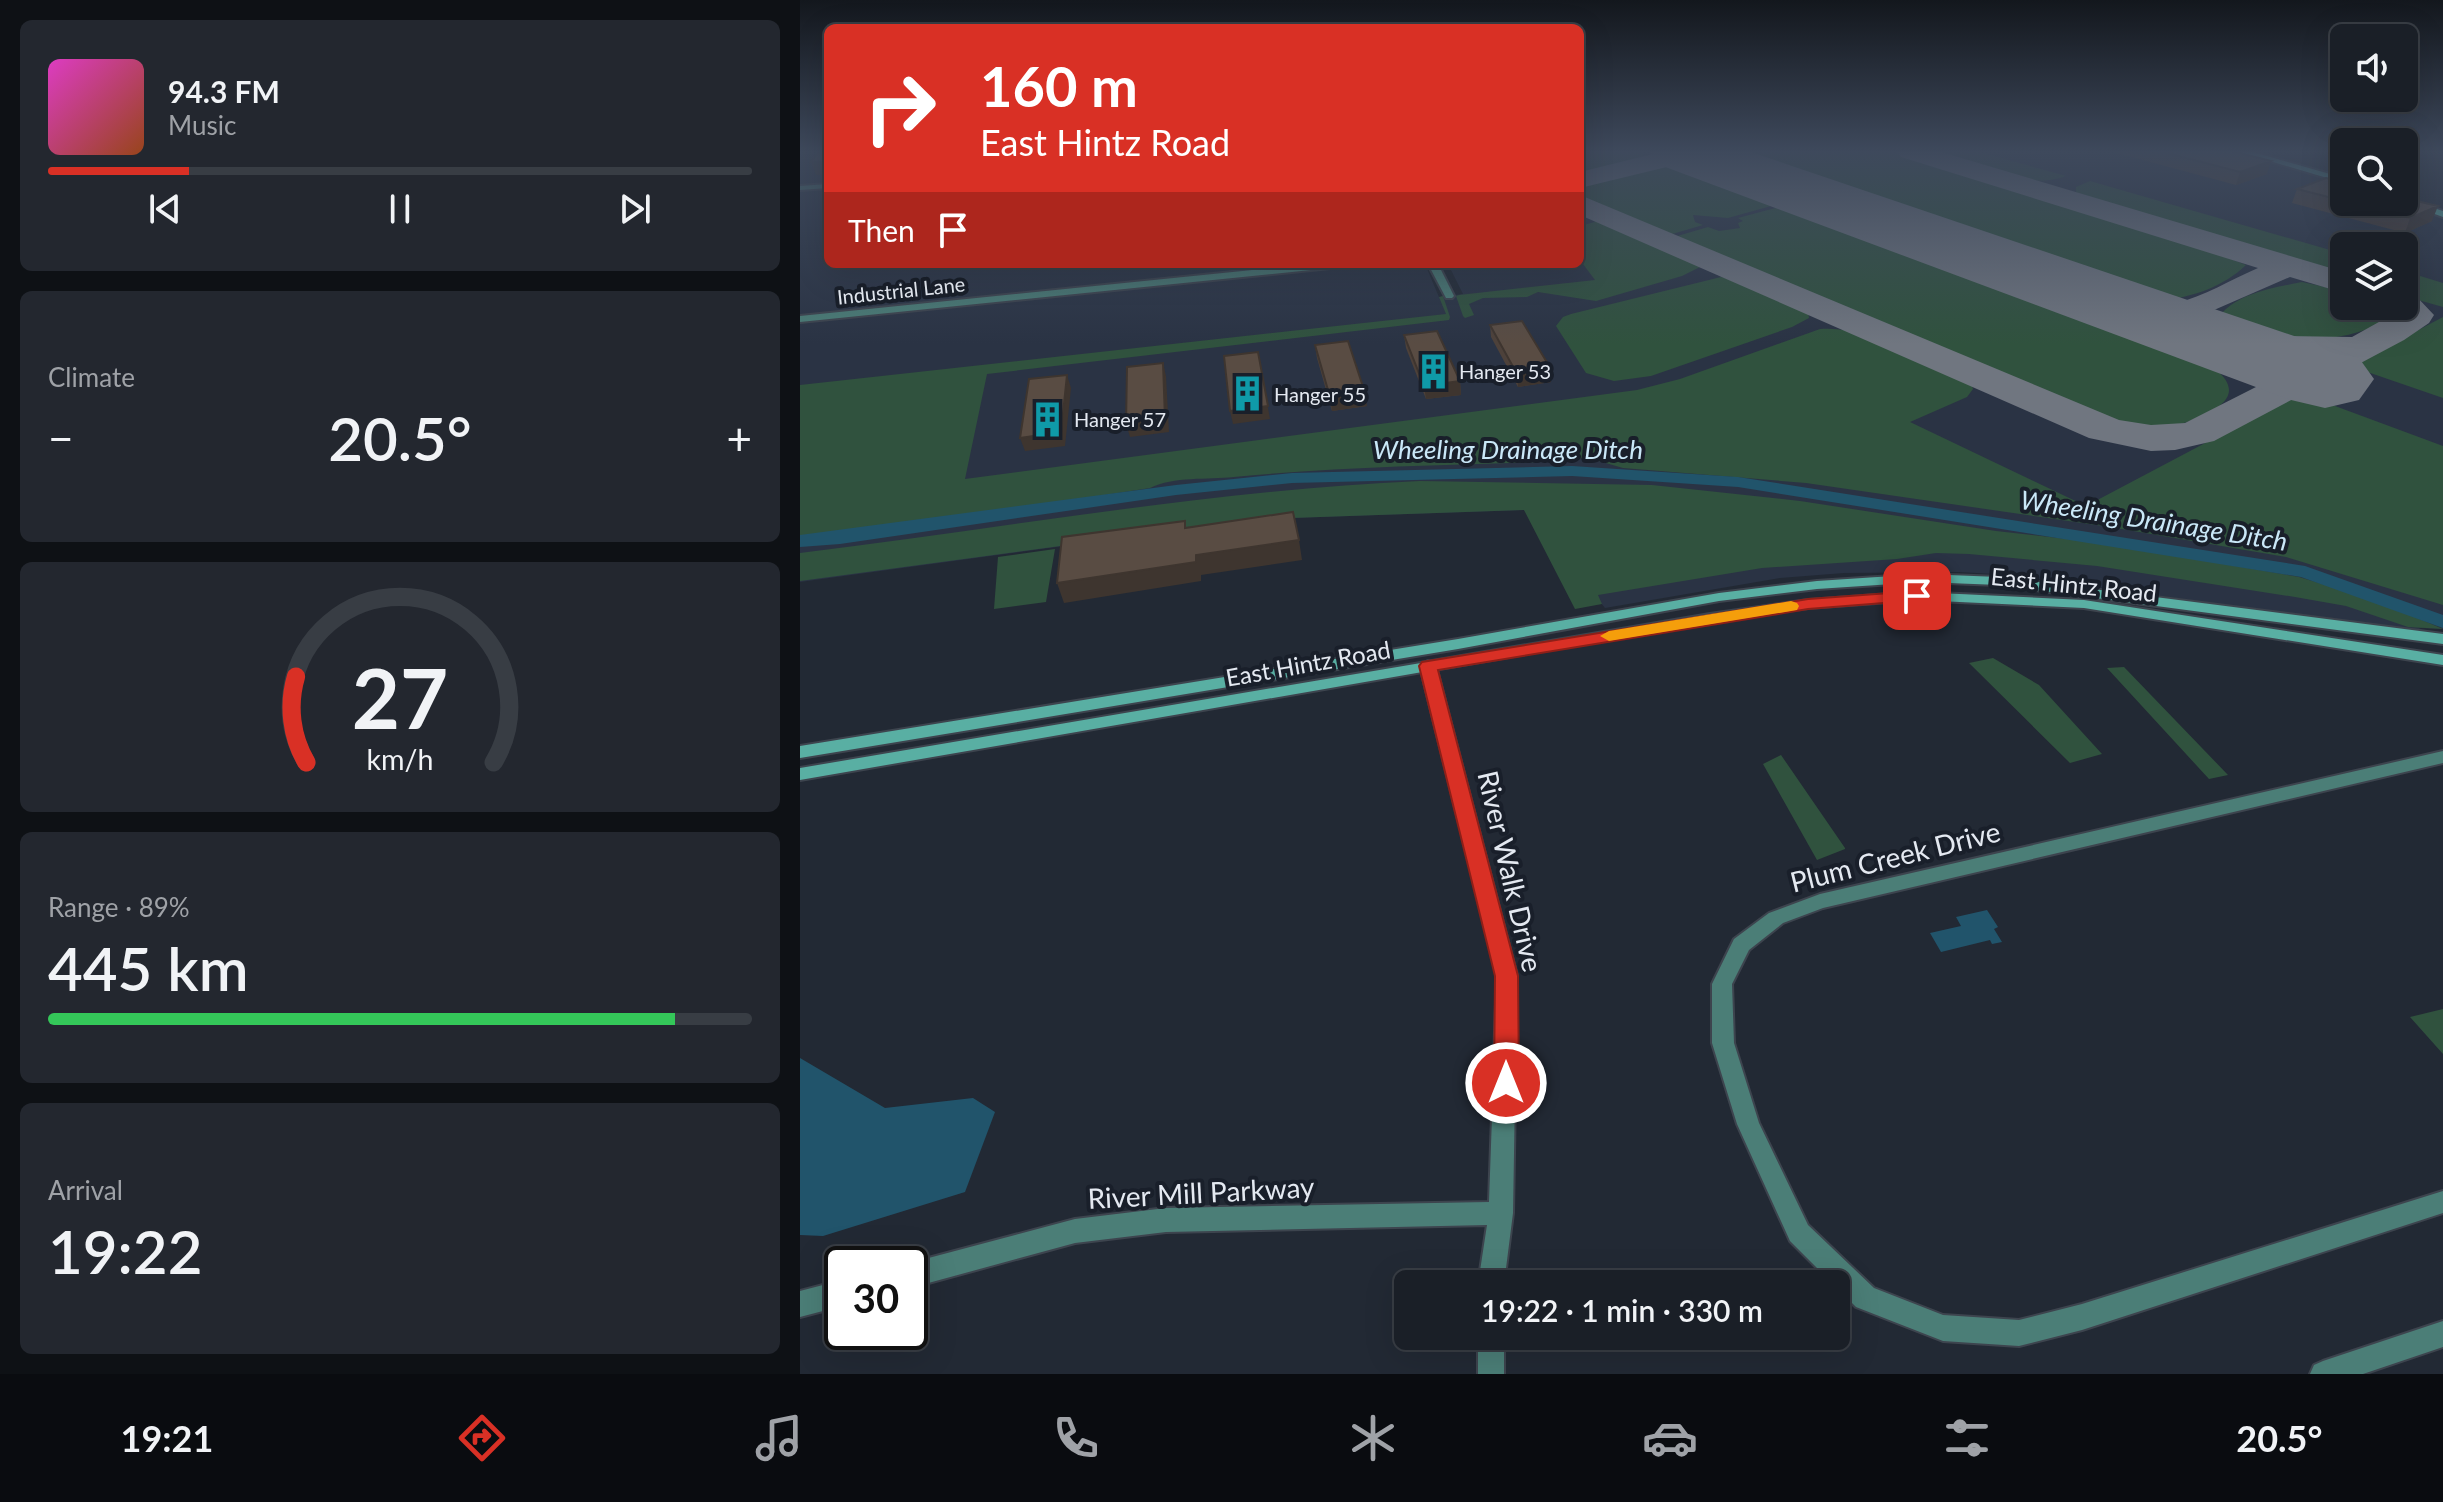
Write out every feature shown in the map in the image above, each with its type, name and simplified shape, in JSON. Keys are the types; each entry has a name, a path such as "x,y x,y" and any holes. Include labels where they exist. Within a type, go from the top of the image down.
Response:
{"main road":[{"name":"East Hintz Road","path":"800,752 1458,644 1719,597 1877,581 1923,578 1999,581 2437,639"},
{"name":"East Hintz Road","path":"800,774 1808,604 1917,596 2084,604 2439,660"}],"street":[{"name":"Industrial Lane","path":"800,319 1301,268"},
{"path":"1435,268 1449,296"},
{"name":"River Walk Drive","path":"1428,666 1507,976 1501,1213 1493,1270"},
{"name":"Plum Creek Drive","path":"2443,757 1820,901 1776,918 1741,945 1722,984 1723,1043 1739,1097 1748,1124 1799,1233 1865,1298 1943,1328 2019,1333 2070,1320 2443,1202"},
{"name":"River Mill Parkway","path":"928,1270 1075,1231 1166,1220 1501,1213"},
{"path":"800,1304 824,1298"},
{"path":"2334,1373 2443,1334"},
{"path":"1491,1350 1491,1374"}],"shaded area":[{"path":"800,215 824,215 824,268 1427,268 1439,297 1463,294 1450,268 1584,268 1584,215 2438,215 2443,217 2443,629 2419,628 2429,633 2011,575 1959,572 1844,573 1780,578 1605,608 1524,510 1261,519 800,582"}],"green space":[{"path":"1621,215 1693,215 1695,222 1703,225 1669,235"},
{"path":"1694,215 1738,215 1728,218"},
{"path":"1749,215 1815,215 2192,354 2220,373 2229,389 2227,397 2208,413 2173,426 2144,426 2099,417 1674,237 1708,227 1719,231 1740,228 1738,223 1743,221 1738,218"},
{"path":"1915,215 2106,215 2161,232 2246,265 2208,289 2163,301"},
{"path":"2138,215 2209,215 2330,250 2330,274"},
{"path":"1602,220 1696,261 1700,267 1682,276 1596,301 1538,292 1527,297 1483,298 1469,304 1474,315 1463,316 1456,296 1459,295 1595,280 1584,265 1584,225"},
{"path":"2418,275 2443,283 2443,307 2418,300"},
{"path":"1721,277 1742,281 1803,307 1808,311 1809,318 1792,327 1651,376 1614,381 1586,373 1556,326 1563,317 1571,314"},
{"path":"2302,282 2330,288 2330,320 2386,321 2343,336 2322,339 2281,336 2216,320 2233,304 2267,290"},
{"path":"1443,296 1449,320 987,374 965,479 1637,390 1680,379 1820,329 1839,329 1877,338 1970,380 1973,389 1967,397 1910,422 2086,506 2300,393 2443,446 2443,605 2286,557 2110,527 1806,483 1623,468 1585,457 1571,461 1360,468 1180,480 1150,488 976,515 800,537 800,385 1446,314 1439,297"},
{"path":"2443,317 2443,398 2350,366"},
{"path":"1420,481 1652,485 1800,501 1996,531 2103,543 2299,577 2375,600 2443,629 2408,627 2346,606 2097,566 1936,553 1897,559 1762,568 1598,595 1602,604 1575,609 1524,510 1261,519 800,581 800,553 1187,501"},
{"path":"1055,549 1046,602 994,609 998,557"},
{"path":"1993,658 2039,685 2102,754 2070,763 1969,663"},
{"path":"2124,667 2228,775 2209,779 2107,668"},
{"path":"1781,755 1845,849 1817,860 1763,764"},
{"path":"2443,1009 2443,1054 2410,1017"}],"water":[{"path":"1987,910 1998,927 1994,929 2002,942 1992,944 1990,940 1941,952 1930,933 1961,926 1956,917"},
{"path":"800,1058 885,1108 973,1098 995,1112 965,1192 823,1236 800,1235"}],"building":[{"path":"1522,321 1551,369 1517,374 1490,325"},
{"name":"Hanger 53","path":"1437,331 1460,381 1424,386 1404,335"},
{"path":"1348,341 1365,393 1330,397 1315,345"},
{"name":"Hanger 55","path":"1258,352 1268,406 1230,411 1224,356"},
{"path":"1163,363 1165,419 1126,424 1127,367"},
{"name":"Hanger 57","path":"1067,375 1061,432 1020,438 1029,379"},
{"path":"1293,512 1299,540 1196,555 1196,562 1057,583 1062,537 1185,521 1185,528"}],"waterway":[{"name":"Wheeling Drainage Ditch","path":"800,541 840,538 1176,490 1292,478 1572,471 1738,482 2305,572 2443,622"}],"taxiway":[{"path":"1606,215 2104,429 2139,437 2163,438 2199,432 2409,320"},
{"path":"2121,215 2268,260"},
{"path":"2126,309 2150,314 2182,313 2276,272 2279,269 2268,260"},
{"path":"2268,260 2330,279"},
{"path":"2230,346 2317,350 2350,348"}],"runway":[{"path":"1864,215 2325,379"}],"slow traffic":[{"path":"1609,636 1791,606"}],"place":[{"name":"Hanger 53","path":"1433,371"},
{"name":"Hanger 55","path":"1248,394"},
{"name":"Hanger 57","path":"1048,419"}],"route":[{"path":"1506,1083 1507,976 1428,666 1710,618 1808,604 1917,596"}]}
